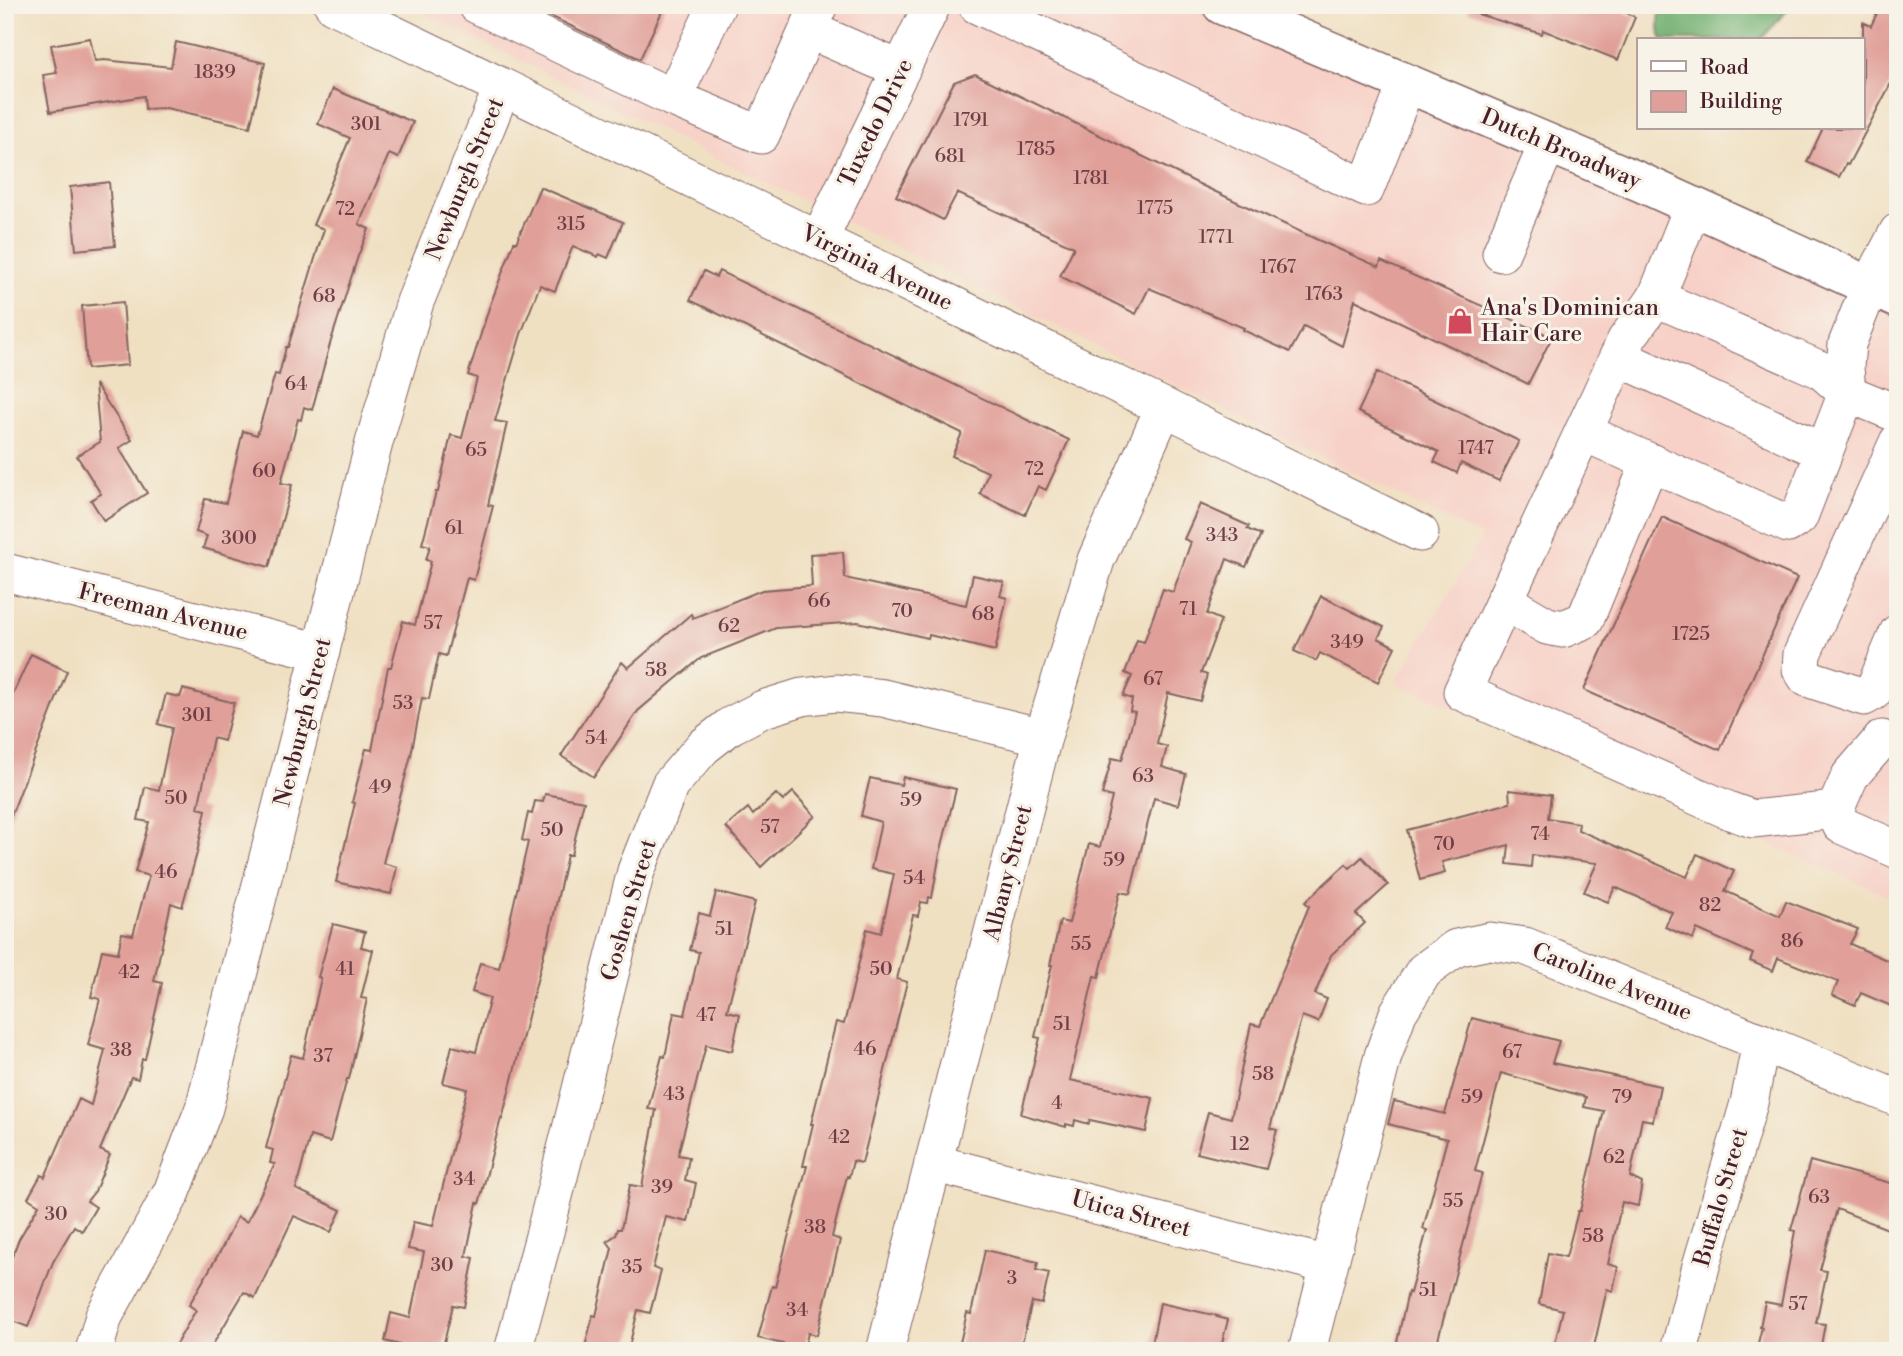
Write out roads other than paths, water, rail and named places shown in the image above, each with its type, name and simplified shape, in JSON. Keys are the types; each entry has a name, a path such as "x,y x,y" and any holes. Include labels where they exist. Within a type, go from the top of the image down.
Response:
{"main road":[{"name":"Dutch Broadway","path":"1222,5 1548,143 1884,292"}],"street":[{"name":"Virginia Avenue","path":"333,5 1420,533"},
{"path":"477,5 673,98 761,135 814,18 901,70"},
{"path":"673,98 717,5"},
{"name":"Tuxedo Drive","path":"819,240 932,5"},
{"path":"977,5 1366,188 1407,83"},
{"name":"Newburgh Street","path":"94,1351 104,1316 172,1192 204,1108 375,439 415,302 502,88"},
{"path":"1501,253 1548,143"},
{"path":"1693,206 1656,298 1626,340 1462,692 1753,819 1835,810"},
{"path":"1583,432 1788,524 1799,517 1847,393 1847,344 1884,292 1898,232"},
{"path":"1656,298 1821,370 1847,393 1898,414"},
{"path":"1618,357 1824,452"},
{"name":"Albany Street","path":"885,1351 1043,737 1096,560 1164,407"},
{"path":"1898,442 1802,653 1801,669 1807,678 1864,697 1890,745 1850,776 1835,810 1841,825 1898,850"},
{"path":"1504,601 1547,626 1563,629 1585,620 1650,462"},
{"name":"Freeman Avenue","path":"5,572 321,652"},
{"path":"1864,697 1873,692 1898,633"},
{"name":"Goshen Street","path":"513,1351 549,1219 636,871 670,785 703,747 730,726 763,709 802,697 836,693 883,698 1043,737"},
{"name":"Caroline Avenue","path":"1307,1351 1383,1056 1398,1013 1424,971 1456,948 1490,942 1525,946 1898,1098"},
{"name":"Buffalo Street","path":"1679,1351 1748,1103 1761,1042"},
{"name":"Utica Street","path":"933,1163 1328,1265"}],"place":[{"name":"Ana's Dominican Hair Care","path":"1460,321"}]}
